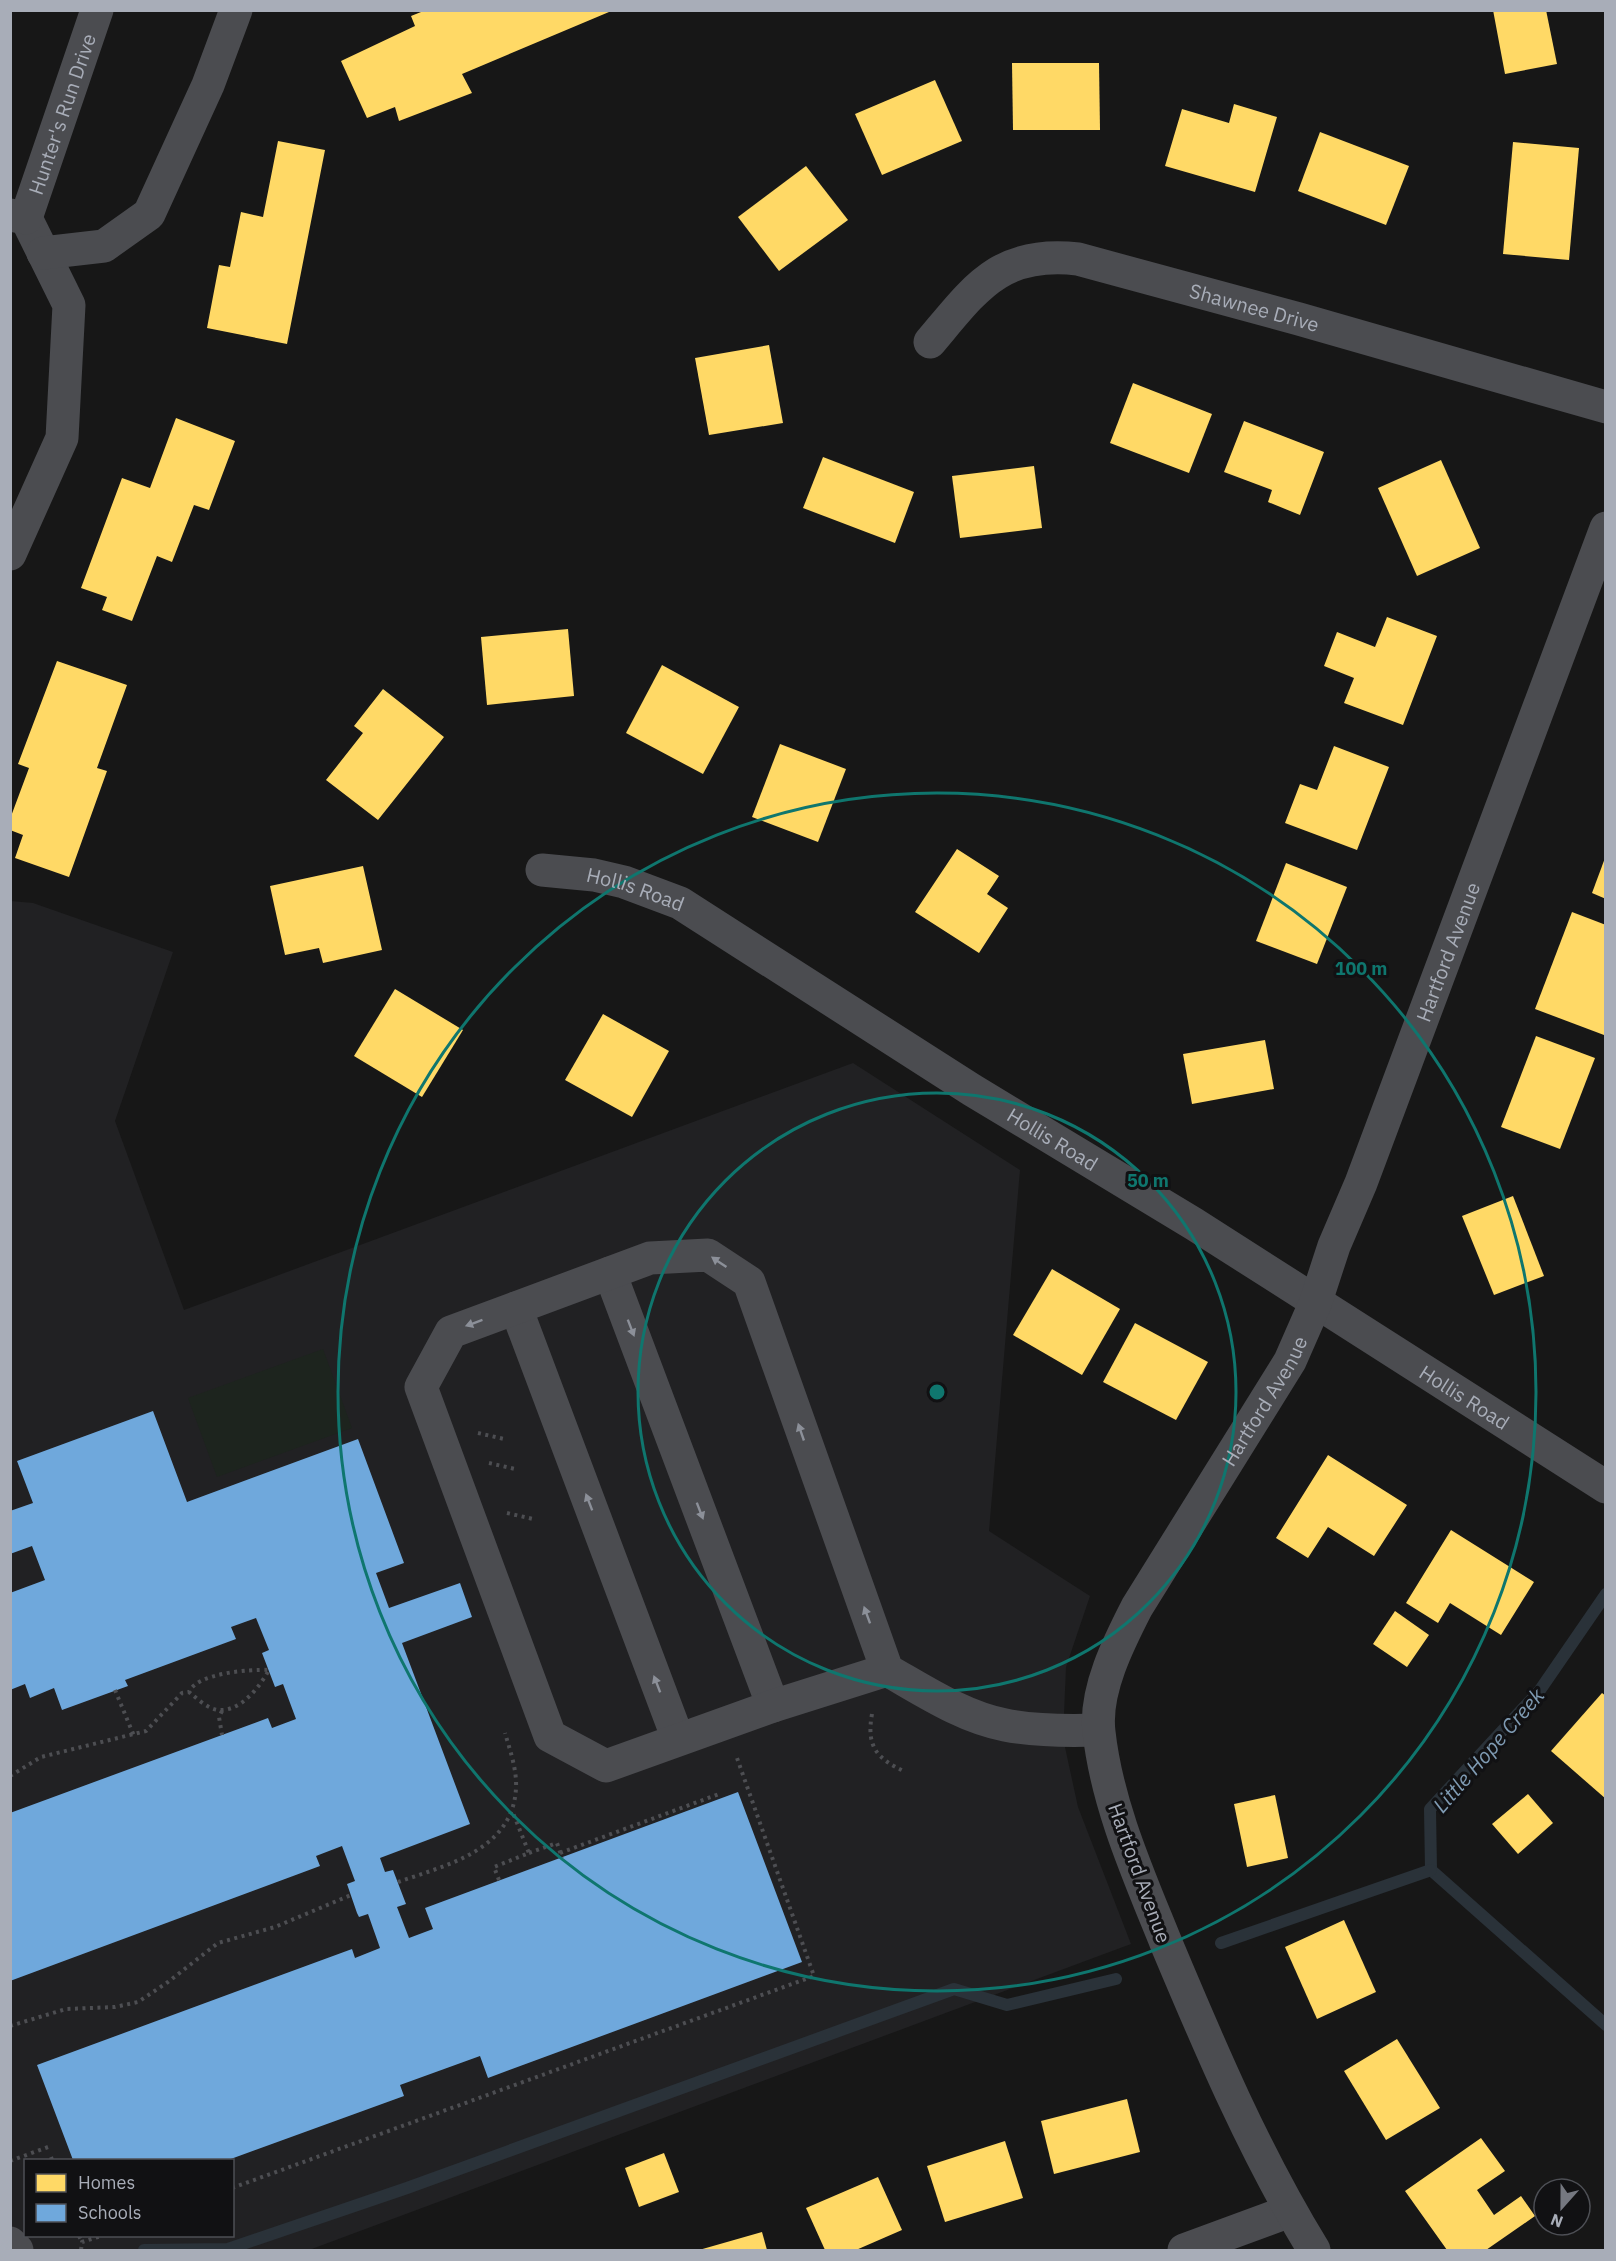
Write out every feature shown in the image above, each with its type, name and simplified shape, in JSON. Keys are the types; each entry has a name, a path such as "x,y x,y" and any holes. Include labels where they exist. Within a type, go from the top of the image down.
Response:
{"street":[{"name":"Hunter's Run Drive","path":"10,554 62,438 69,305 43,253 18,217 97,10"},
{"path":"43,253 104,246 149,214 208,85 236,10"},
{"name":"Shawnee Drive","path":"930,342 978,285 1004,268 1022,262 1059,257 1078,259 1299,318 1605,407"},
{"name":"Hartford Avenue","path":"1314,2250 1290,2211 1248,2129 1142,1885 1113,1804 1098,1730 1103,1695 1114,1650 1137,1607 1290,1361 1315,1304 1334,1246 1365,1172 1605,528"},
{"name":"Hollis Road","path":"542,870 594,875 624,882 680,903 972,1090 1194,1224 1315,1304 1605,1487"},
{"path":"887,1670 773,1706 606,1766 550,1736 421,1387 451,1332 650,1258 708,1255 749,1282 887,1670 950,1705 1004,1725 1062,1731 1098,1730"},
{"path":"610,1274 773,1706"},
{"path":"516,1308 678,1739"},
{"path":"1184,2250 1290,2211"},
{"path":"10,2243 17,2250"}],"path":[{"path":"189,1692 192,1684 200,1680 238,1671 269,1671 258,1690 222,1711 219,1717 222,1735"},
{"path":"115,1690 134,1736"},
{"path":"10,1776 41,1757 134,1736 146,1731 182,1693 189,1692 205,1706 222,1711"},
{"path":"873,1707 869,1729 871,1742 878,1755 890,1765 906,1772"},
{"path":"398,1882 476,1852 498,1834 513,1812 517,1786 505,1733"},
{"path":"234,2186 814,1976 734,1749"},
{"path":"499,1881 494,1867 529,1853 557,1843 561,1855 719,1794"},
{"path":"513,1812 529,1853"},
{"path":"10,2026 66,2009 115,2007 138,2002 218,1943 275,1927 351,1895"},
{"path":"10,2161 48,2147"},
{"path":"80,2237 81,2250"},
{"path":"82,2242 96,2237"}],"shaded area":[{"path":"10,901 33,903 173,952 115,1121 184,1310 853,1063 1020,1170 989,1531 1090,1596 1066,1667 1063,1738 1078,1807 1131,1944 309,2250 11,2250"},
{"path":"323,1349 352,1428 217,1477 188,1398"}],"building: Homes":[{"path":"426,10 609,10 609,12 462,74 472,93 399,121 395,107 367,118 341,61 415,26 411,16"},
{"path":"1493,10 1546,10 1557,64 1505,74"},
{"path":"1012,63 1099,63 1100,130 1013,130"},
{"path":"935,80 962,141 882,175 855,114"},
{"path":"1234,104 1277,117 1255,192 1165,166 1182,109 1229,123"},
{"path":"1320,132 1409,166 1386,225 1298,191"},
{"path":"278,141 325,150 287,344 207,328 219,265 230,267 241,212 263,217"},
{"path":"1513,142 1579,148 1569,260 1503,254"},
{"path":"806,166 848,220 779,271 738,217"},
{"path":"769,345 783,423 709,435 695,358"},
{"path":"1133,383 1212,414 1189,473 1110,443"},
{"path":"176,418 235,441 209,510 194,505 172,562 157,556 132,621 102,610 107,597 81,588 122,478 150,488"},
{"path":"1244,421 1324,452 1300,515 1268,502 1272,490 1224,472"},
{"path":"823,457 914,492 895,543 803,508"},
{"path":"1441,460 1480,548 1417,576 1378,488"},
{"path":"1034,466 1042,528 960,538 952,476"},
{"path":"1387,617 1437,636 1403,725 1344,703 1354,678 1324,666 1337,632 1375,647"},
{"path":"568,629 574,696 487,705 481,637"},
{"path":"57,661 127,685 97,768 107,771 69,877 15,858 23,835 10,830 10,819 29,768 18,764"},
{"path":"662,665 739,707 703,774 626,733"},
{"path":"383,689 444,737 378,820 326,780 363,733 354,726"},
{"path":"780,744 846,769 818,842 752,817"},
{"path":"1334,746 1389,767 1357,850 1285,823 1300,784 1317,790"},
{"path":"957,849 999,876 987,894 1008,908 979,953 915,912"},
{"path":"1606,858 1606,899 1592,893"},
{"path":"1286,863 1347,887 1317,964 1256,941"},
{"path":"363,866 382,950 323,963 319,948 285,955 270,886"},
{"path":"1572,912 1606,925 1604,1035 1535,1009"},
{"path":"395,989 463,1030 422,1097 354,1056"},
{"path":"603,1014 669,1051 632,1117 565,1080"},
{"path":"1536,1036 1595,1058 1560,1149 1501,1127"},
{"path":"1265,1040 1274,1089 1192,1104 1183,1054"},
{"path":"1513,1196 1544,1276 1494,1295 1462,1216"},
{"path":"1052,1269 1120,1309 1082,1375 1013,1335"},
{"path":"1135,1323 1208,1362 1176,1420 1103,1382"},
{"path":"1328,1455 1407,1505 1374,1556 1328,1527 1308,1558 1276,1538"},
{"path":"1451,1530 1534,1582 1501,1635 1450,1603 1438,1623 1406,1603"},
{"path":"1395,1611 1429,1635 1407,1667 1373,1644"},
{"path":"1602,1693 1606,1696 1606,1799 1551,1751"},
{"path":"1528,1794 1553,1823 1518,1854 1492,1824"},
{"path":"1275,1795 1288,1858 1247,1867 1234,1804"},
{"path":"1344,1920 1376,1992 1317,2019 1285,1947"},
{"path":"1397,2039 1440,2108 1386,2140 1344,2071"},
{"path":"1127,2099 1140,2152 1054,2174 1041,2121"},
{"path":"1481,2138 1505,2171 1477,2190 1494,2215 1521,2196 1532,2212 1532,2218 1486,2250 1447,2250 1405,2191"},
{"path":"1005,2141 1023,2198 945,2222 927,2166"},
{"path":"664,2153 679,2192 639,2207 625,2168"},
{"path":"878,2177 902,2230 856,2250 825,2250 806,2208"},
{"path":"762,2232 767,2250 699,2250"}],"building: Schools":[{"path":"153,1411 187,1502 358,1439 404,1563 376,1573 389,1608 460,1583 472,1617 402,1643 470,1824 380,1858 385,1872 393,1870 406,1904 397,1907 409,1938 433,1929 425,1908 738,1792 802,1962 488,2078 480,2056 400,2085 404,2096 231,2159 73,2159 37,2065 352,1949 355,1958 380,1948 368,1914 359,1917 357,1913 347,1884 355,1881 342,1846 316,1856 320,1866 10,1981 10,1813 268,1718 272,1728 296,1719 283,1684 275,1687 262,1653 269,1650 256,1618 231,1627 236,1639 125,1680 128,1686 62,1710 54,1688 30,1698 25,1684 10,1690 10,1593 45,1580 32,1546 10,1554 10,1511 33,1503 17,1461"}],"waterway":[{"name":"Little Hope Creek","path":"1606,1594 1540,1690 1430,1809 1431,1870 1606,2025"},
{"path":"1221,1943 1431,1870"},
{"path":"144,2250 228,2249 407,2188 954,1989 1007,2005 1116,1979"}]}
